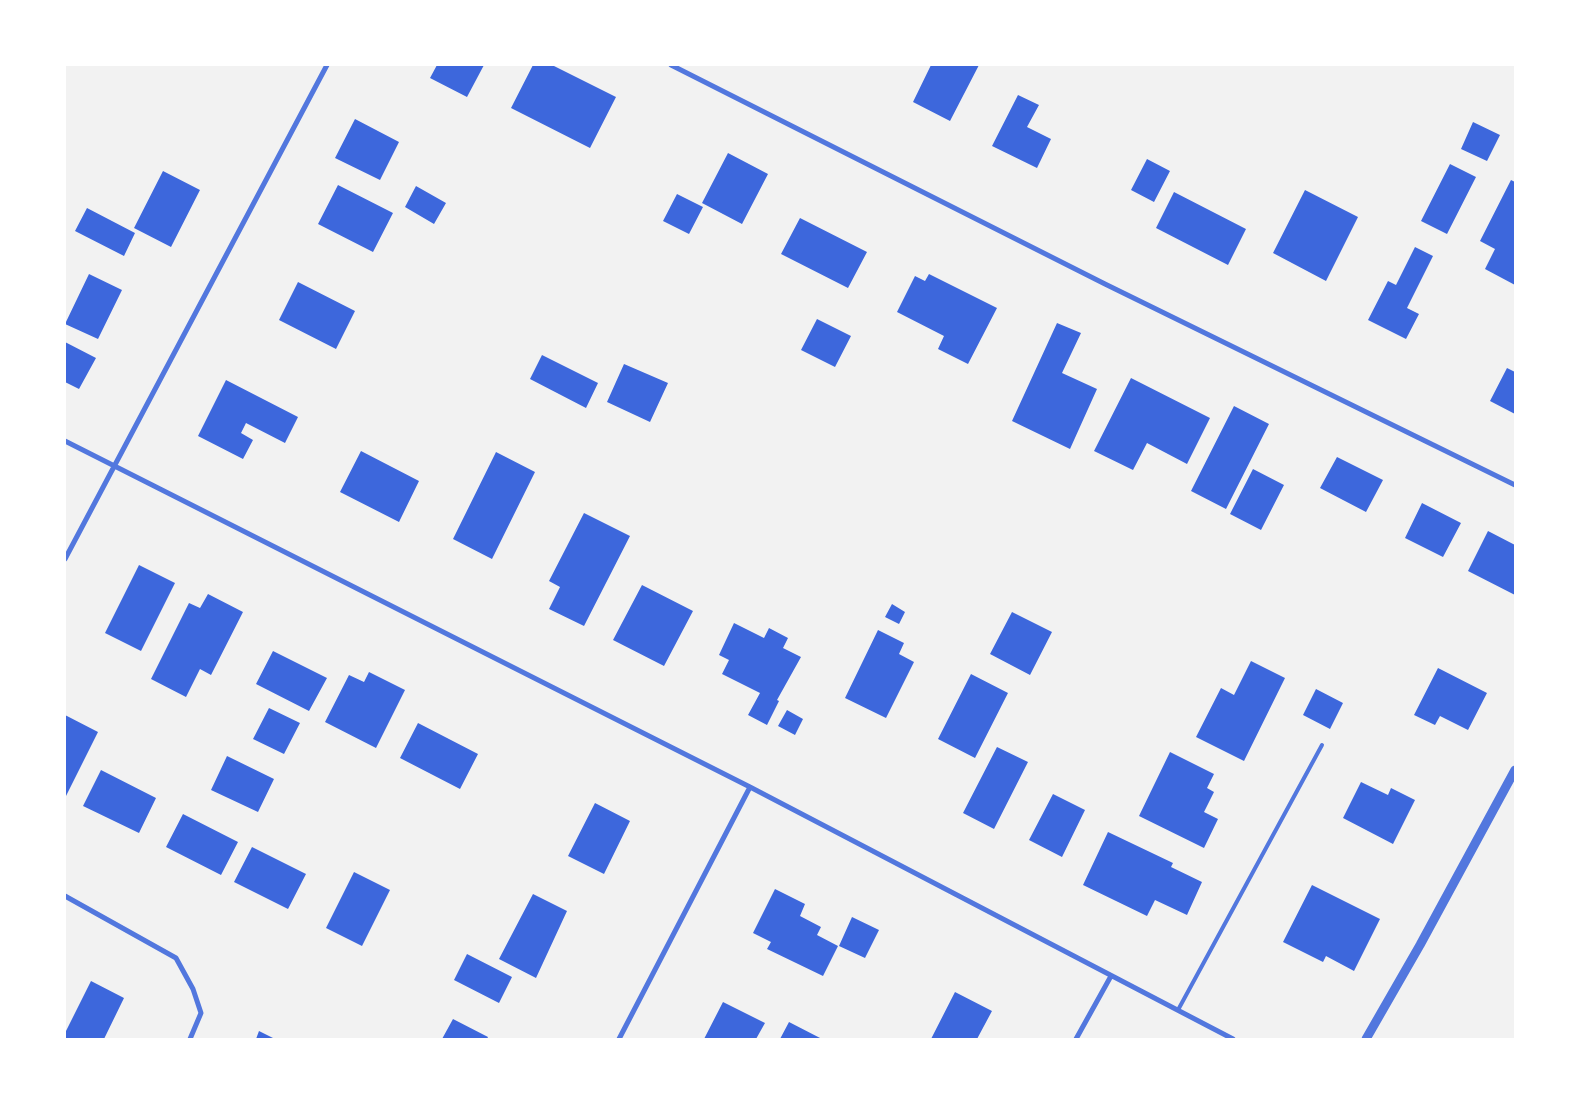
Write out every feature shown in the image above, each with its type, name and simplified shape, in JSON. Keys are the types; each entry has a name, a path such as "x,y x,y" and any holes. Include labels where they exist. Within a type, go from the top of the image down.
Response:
{"street":[{"path":"65,558 327,65"},
{"path":"671,65 1105,284 1515,486"},
{"path":"65,441 750,787 1233,1039"},
{"path":"1366,1039 1420,945 1515,770"},
{"path":"619,1039 750,787"},
{"path":"65,896 176,958 193,989 200,1013 190,1039"},
{"path":"1076,1039 1111,976"}],"lane":[{"path":"1178,1010 1322,745"}],"building":[{"path":"437,65 484,65 467,97 430,78"},
{"path":"533,65 552,65 616,97 590,148 511,108"},
{"path":"931,65 979,65 950,121 913,102"},
{"path":"1018,95 1039,105 1027,127 1051,139 1037,168 992,146"},
{"path":"355,119 399,142 380,180 335,158"},
{"path":"1473,122 1500,135 1487,161 1461,149"},
{"path":"728,153 768,174 742,224 702,203"},
{"path":"1147,159 1170,171 1154,202 1131,190"},
{"path":"1450,164 1476,177 1447,234 1421,221"},
{"path":"163,171 200,190 171,247 134,228"},
{"path":"1511,180 1515,182 1515,285 1485,269 1495,249 1480,241"},
{"path":"338,185 393,213 373,252 318,224"},
{"path":"416,186 446,203 434,224 405,207"},
{"path":"1305,190 1358,217 1326,281 1273,253"},
{"path":"1174,192 1246,229 1228,265 1156,228"},
{"path":"677,194 703,207 689,234 663,221"},
{"path":"87,208 135,233 124,256 75,231"},
{"path":"800,218 867,252 848,288 781,254"},
{"path":"1415,247 1433,256 1407,308 1419,314 1406,339 1368,320 1388,281 1396,285"},
{"path":"89,274 122,290 98,339 65,324"},
{"path":"929,274 997,308 968,364 938,349 944,336 897,312 915,276 925,281"},
{"path":"298,282 355,311 336,349 279,320"},
{"path":"817,319 851,336 835,367 801,350"},
{"path":"1057,323 1081,333 1062,373 1097,389 1070,449 1012,421"},
{"path":"65,342 96,358 79,389 65,382"},
{"path":"542,355 598,383 586,408 530,379"},
{"path":"624,364 668,383 650,422 607,402"},
{"path":"1507,368 1515,372 1515,414 1490,401"},
{"path":"1131,378 1210,418 1187,464 1147,443 1133,470 1094,451"},
{"path":"226,380 298,417 285,443 246,423 241,433 253,440 243,459 198,436"},
{"path":"1234,406 1269,424 1226,509 1191,491"},
{"path":"361,451 419,481 399,522 340,492"},
{"path":"496,452 535,472 492,559 453,539"},
{"path":"1337,457 1383,480 1366,512 1320,488"},
{"path":"1253,469 1284,485 1261,530 1230,514"},
{"path":"1422,503 1461,523 1443,557 1405,538"},
{"path":"584,513 630,536 584,626 549,609 560,587 549,581"},
{"path":"1488,531 1515,545 1515,595 1468,571"},
{"path":"139,565 175,583 141,651 105,633"},
{"path":"642,585 693,611 664,666 613,640"},
{"path":"208,594 243,612 211,675 200,669 186,697 151,679 189,603 200,608"},
{"path":"892,604 905,612 899,624 885,617"},
{"path":"1012,612 1052,632 1030,675 990,654"},
{"path":"734,623 764,638 769,628 788,638 783,648 801,657 777,700 779,701 767,725 748,715 760,693 722,674 729,660 719,655"},
{"path":"878,630 904,643 899,654 914,662 886,718 845,698"},
{"path":"273,651 327,678 309,711 256,684"},
{"path":"1251,661 1285,678 1244,761 1196,737 1221,688 1234,695"},
{"path":"1438,668 1487,693 1468,730 1440,716 1435,725 1414,715"},
{"path":"369,672 405,690 376,748 325,722 349,675 364,682"},
{"path":"971,674 1008,693 975,758 938,739"},
{"path":"1316,689 1343,703 1330,729 1303,715"},
{"path":"269,708 300,723 284,754 253,739"},
{"path":"787,710 803,719 795,735 778,726"},
{"path":"65,715 98,732 65,798"},
{"path":"418,723 478,754 460,789 400,758"},
{"path":"997,747 1028,762 994,829 963,813"},
{"path":"1170,752 1214,774 1207,788 1214,792 1204,812 1218,819 1204,848 1139,816"},
{"path":"227,756 274,779 258,812 211,790"},
{"path":"101,770 156,798 139,833 83,806"},
{"path":"1361,782 1388,795 1391,788 1415,800 1393,844 1343,818"},
{"path":"1053,794 1085,810 1062,857 1029,840"},
{"path":"595,803 630,821 604,874 568,856"},
{"path":"183,814 238,842 221,875 166,847"},
{"path":"1108,832 1173,863 1171,867 1202,882 1187,915 1155,900 1147,916 1083,885"},
{"path":"252,847 306,874 288,909 234,882"},
{"path":"354,872 390,890 362,946 326,928"},
{"path":"1312,885 1380,919 1354,971 1326,956 1323,962 1283,942"},
{"path":"775,889 805,904 800,916 821,927 817,935 838,946 823,976 767,949 771,942 753,933"},
{"path":"533,894 567,911 536,978 499,959"},
{"path":"852,917 879,930 865,958 839,946"},
{"path":"467,954 512,977 499,1003 454,980"},
{"path":"91,981 124,998 104,1039 65,1039 65,1033"},
{"path":"955,992 992,1011 977,1039 931,1039"},
{"path":"723,1002 765,1023 756,1039 704,1039"},
{"path":"453,1019 488,1037 487,1039 442,1039"},
{"path":"789,1022 822,1039 780,1039"},
{"path":"259,1031 275,1039 256,1039"}]}
